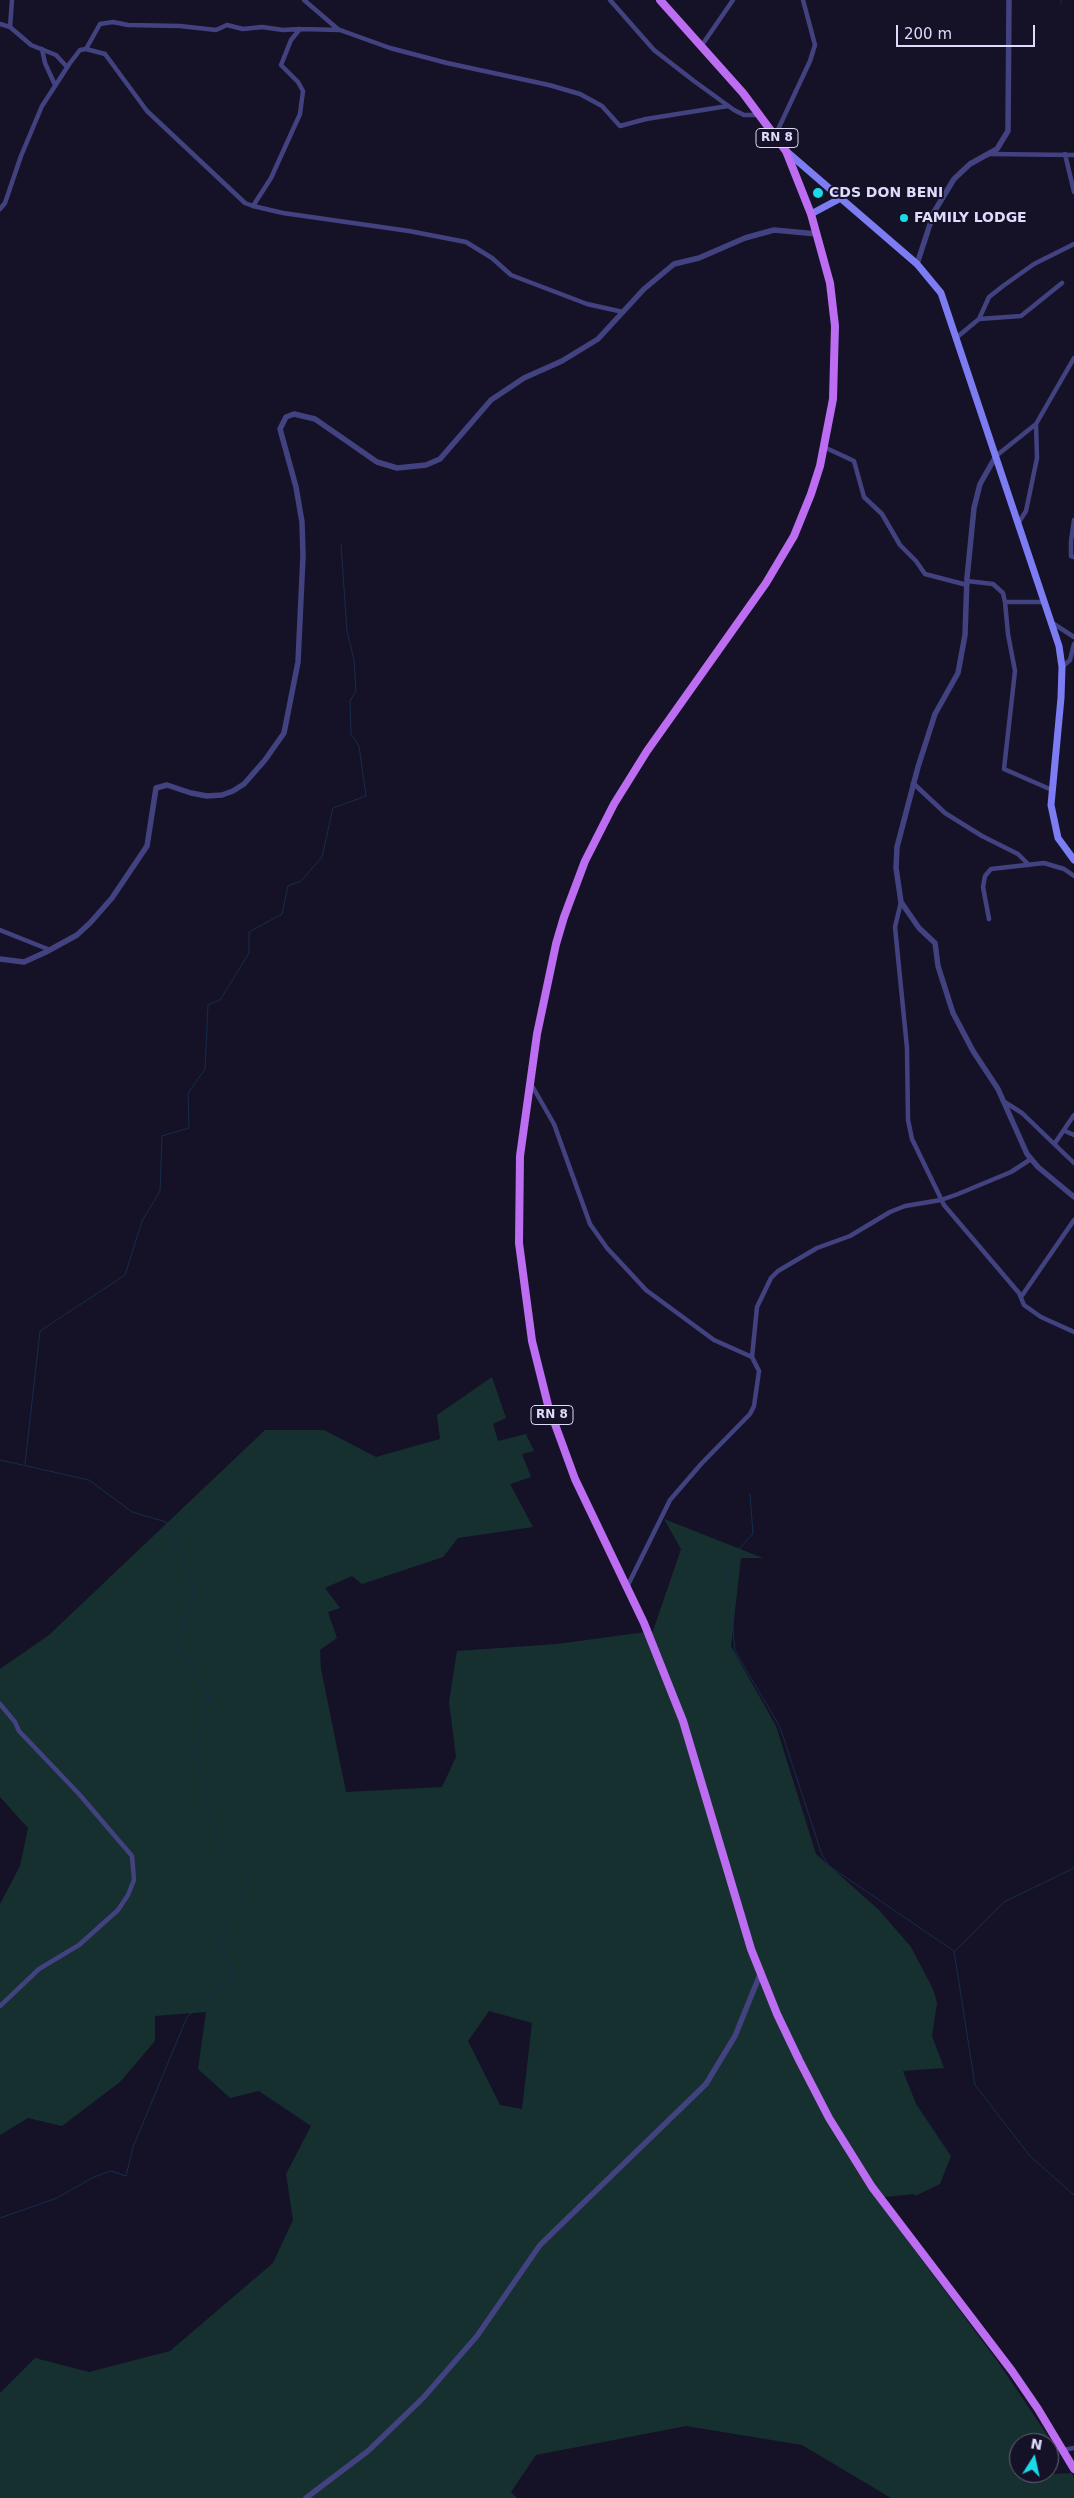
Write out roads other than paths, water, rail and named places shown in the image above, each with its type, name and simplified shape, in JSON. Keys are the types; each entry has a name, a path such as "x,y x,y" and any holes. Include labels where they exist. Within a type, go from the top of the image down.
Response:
{"main road":[{"name":"RN 8","path":"660,0 702,45 786,151 812,214 830,283 835,326 834,385 824,447 811,494 783,556 766,584 647,752 614,804 585,861 556,944 529,1081 520,1156 518,1197 519,1243 532,1341 548,1405 575,1479 644,1623 683,1721 751,1949 799,2060 829,2118 872,2187 1012,2371 1074,2469"},
{"path":"786,151 917,264 941,293 1054,624 1062,667 1052,790 1054,827 1065,849 1074,860"},
{"path":"812,214 841,198"}],"street":[{"path":"10,28 12,0"},
{"path":"304,0 340,30"},
{"path":"610,0 654,50 728,106 744,114 759,115"},
{"path":"702,45 733,0"},
{"path":"775,136 810,61 814,45 803,0"},
{"path":"917,264 934,212 954,179 970,164 1002,144 1008,131 1009,0"},
{"path":"86,49 100,24 114,22 128,25 180,26 216,30 227,24 242,28 340,30 390,48 447,63 534,81 580,94 602,106 620,126 646,119 728,106"},
{"path":"0,24 10,28 31,45 56,55 67,66"},
{"path":"253,206 271,178 300,114 302,91 298,82 281,65 291,40 300,29"},
{"path":"0,209 5,204 33,127 55,84 80,50 86,49 105,54 147,111 245,203 283,213 409,231 466,242 492,258 511,275 587,304 623,312"},
{"path":"42,50 45,64 55,84"},
{"path":"988,154 1074,155"},
{"path":"1065,154 1074,192"},
{"path":"0,960 24,962 50,950 77,934 90,923 112,898 148,846 153,816 152,800 156,788 167,785 207,796 222,795 233,791 244,784 265,760 284,733 298,662 304,556 302,522 296,487 280,429 286,417 294,414 315,419 376,462 397,468 426,465 440,459 491,400 524,378 562,361 598,339 644,289 674,264 699,258 745,238 774,230 817,234"},
{"path":"956,338 979,319 989,297 1034,264 1074,244"},
{"path":"979,319 1021,316 1062,283"},
{"path":"1074,358 1036,424 996,456 980,484 976,502 967,583 965,636 958,673 935,714 913,783 897,847 896,868 901,902 895,927 907,1048 908,1120 912,1139 941,1200 1021,1297 1024,1305 1041,1316 1074,1332"},
{"path":"1018,522 1026,511 1037,458 1036,424"},
{"path":"824,447 854,461 864,496 882,514 900,545 916,561 925,574 942,577 948,582 993,584 1003,593 1015,671 1004,770 1052,790"},
{"path":"1074,520 1071,556 1074,557"},
{"path":"1005,602 1046,602"},
{"path":"1054,624 1074,636"},
{"path":"1062,667 1070,660 1074,644"},
{"path":"913,783 945,813 982,836 1018,854 1029,865"},
{"path":"989,918 983,887 985,876 991,869 1044,863 1064,869 1074,876"},
{"path":"901,902 919,928 935,943 938,966 953,1013 1002,1100 1030,1159 1074,1197"},
{"path":"0,930 50,950"},
{"path":"529,1081 554,1124 590,1224 607,1248 646,1290 692,1325 714,1340 752,1357"},
{"path":"1002,1100 1022,1113 1036,1129 1055,1143 1074,1163"},
{"path":"1055,1143 1065,1131 1074,1115"},
{"path":"1065,1131 1074,1135"},
{"path":"626,1588 670,1500 702,1463 750,1414 754,1406 759,1370 752,1357 757,1307 771,1278 778,1271 817,1248 850,1236 890,1212 904,1206 941,1200 1010,1172 1030,1159"},
{"path":"1021,1297 1074,1220"},
{"path":"0,1704 15,1722 19,1731 79,1794 132,1856 134,1880 128,1895 118,1910 79,1945 39,1969 0,2006"},
{"path":"306,2498 368,2450 423,2398 477,2336 540,2245 706,2084 734,2036 761,1972"},
{"path":"1063,2450 1074,2448"}],"waterway":[{"path":"25,1464 40,1331 125,1275 142,1221 160,1191 162,1136 189,1128 188,1093 205,1069 208,1005 220,1000 249,953 249,932 282,914 288,886 301,881 322,857 333,808 366,796 359,746 351,734 350,701 356,691 354,660 347,631 341,545"},
{"path":"0,1460 89,1480 132,1512 166,1522 195,1589 178,1644 209,1697 194,1754 220,1848 248,1880 218,1942 235,1974 187,2017 133,2147 126,2176 111,2171 94,2177 57,2198 0,2218"},
{"path":"750,1494 753,1534 727,1561 735,1651 780,1727 822,1855 829,1866 954,1951 975,2085 1030,2156 1074,2195"},
{"path":"955,1951 1004,1902 1074,1868"}],"place":[{"name":"CDS DON BENI","path":"818,193"},
{"name":"FAMILY LODGE","path":"904,218"}]}
